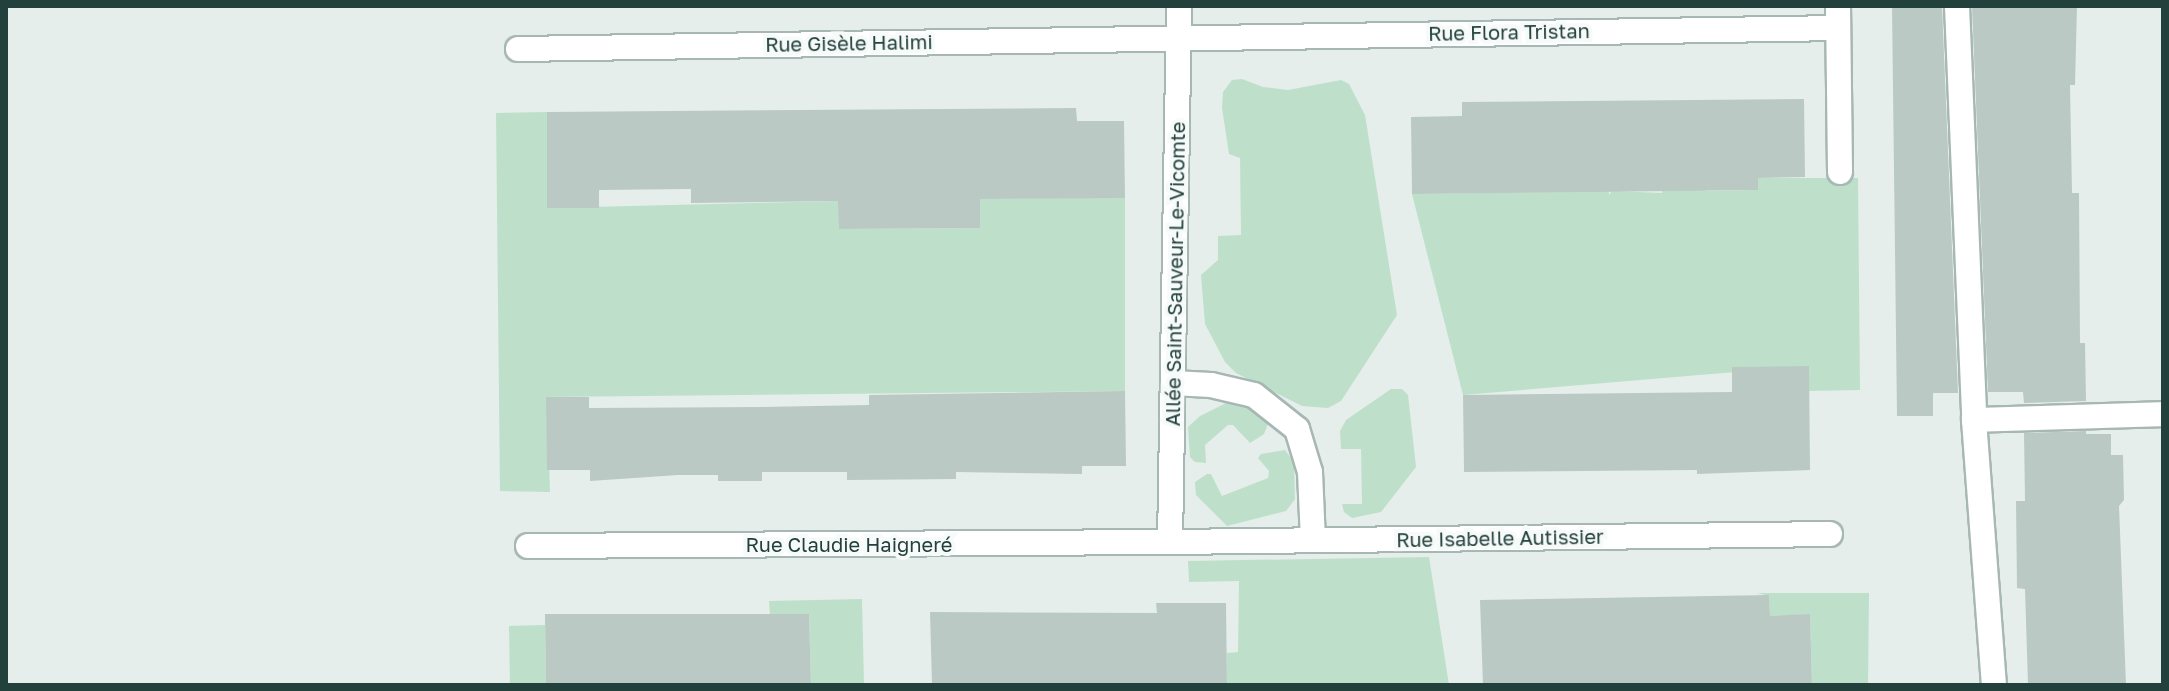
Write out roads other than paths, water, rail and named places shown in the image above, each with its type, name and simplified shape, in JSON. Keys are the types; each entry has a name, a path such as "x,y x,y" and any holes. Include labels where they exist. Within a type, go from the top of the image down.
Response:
{"street":[{"name":"Allée Saint-Sauveur-Le-Vicomte","path":"1170,542 1179,6"},
{"path":"1957,6 1974,420 1994,685"},
{"name":"Rue Flora Tristan","path":"1180,36 1838,17"},
{"path":"1838,17 1840,172"},
{"name":"Rue Gisèle Halimi","path":"518,49 1180,36"},
{"path":"1173,383 1211,385 1254,395 1297,429 1310,472 1313,540"},
{"path":"1974,420 2163,414"},
{"name":"Rue Isabelle Autissier","path":"1170,542 1830,534"},
{"name":"Rue Claudie Haigneré","path":"528,546 1170,542"}]}
